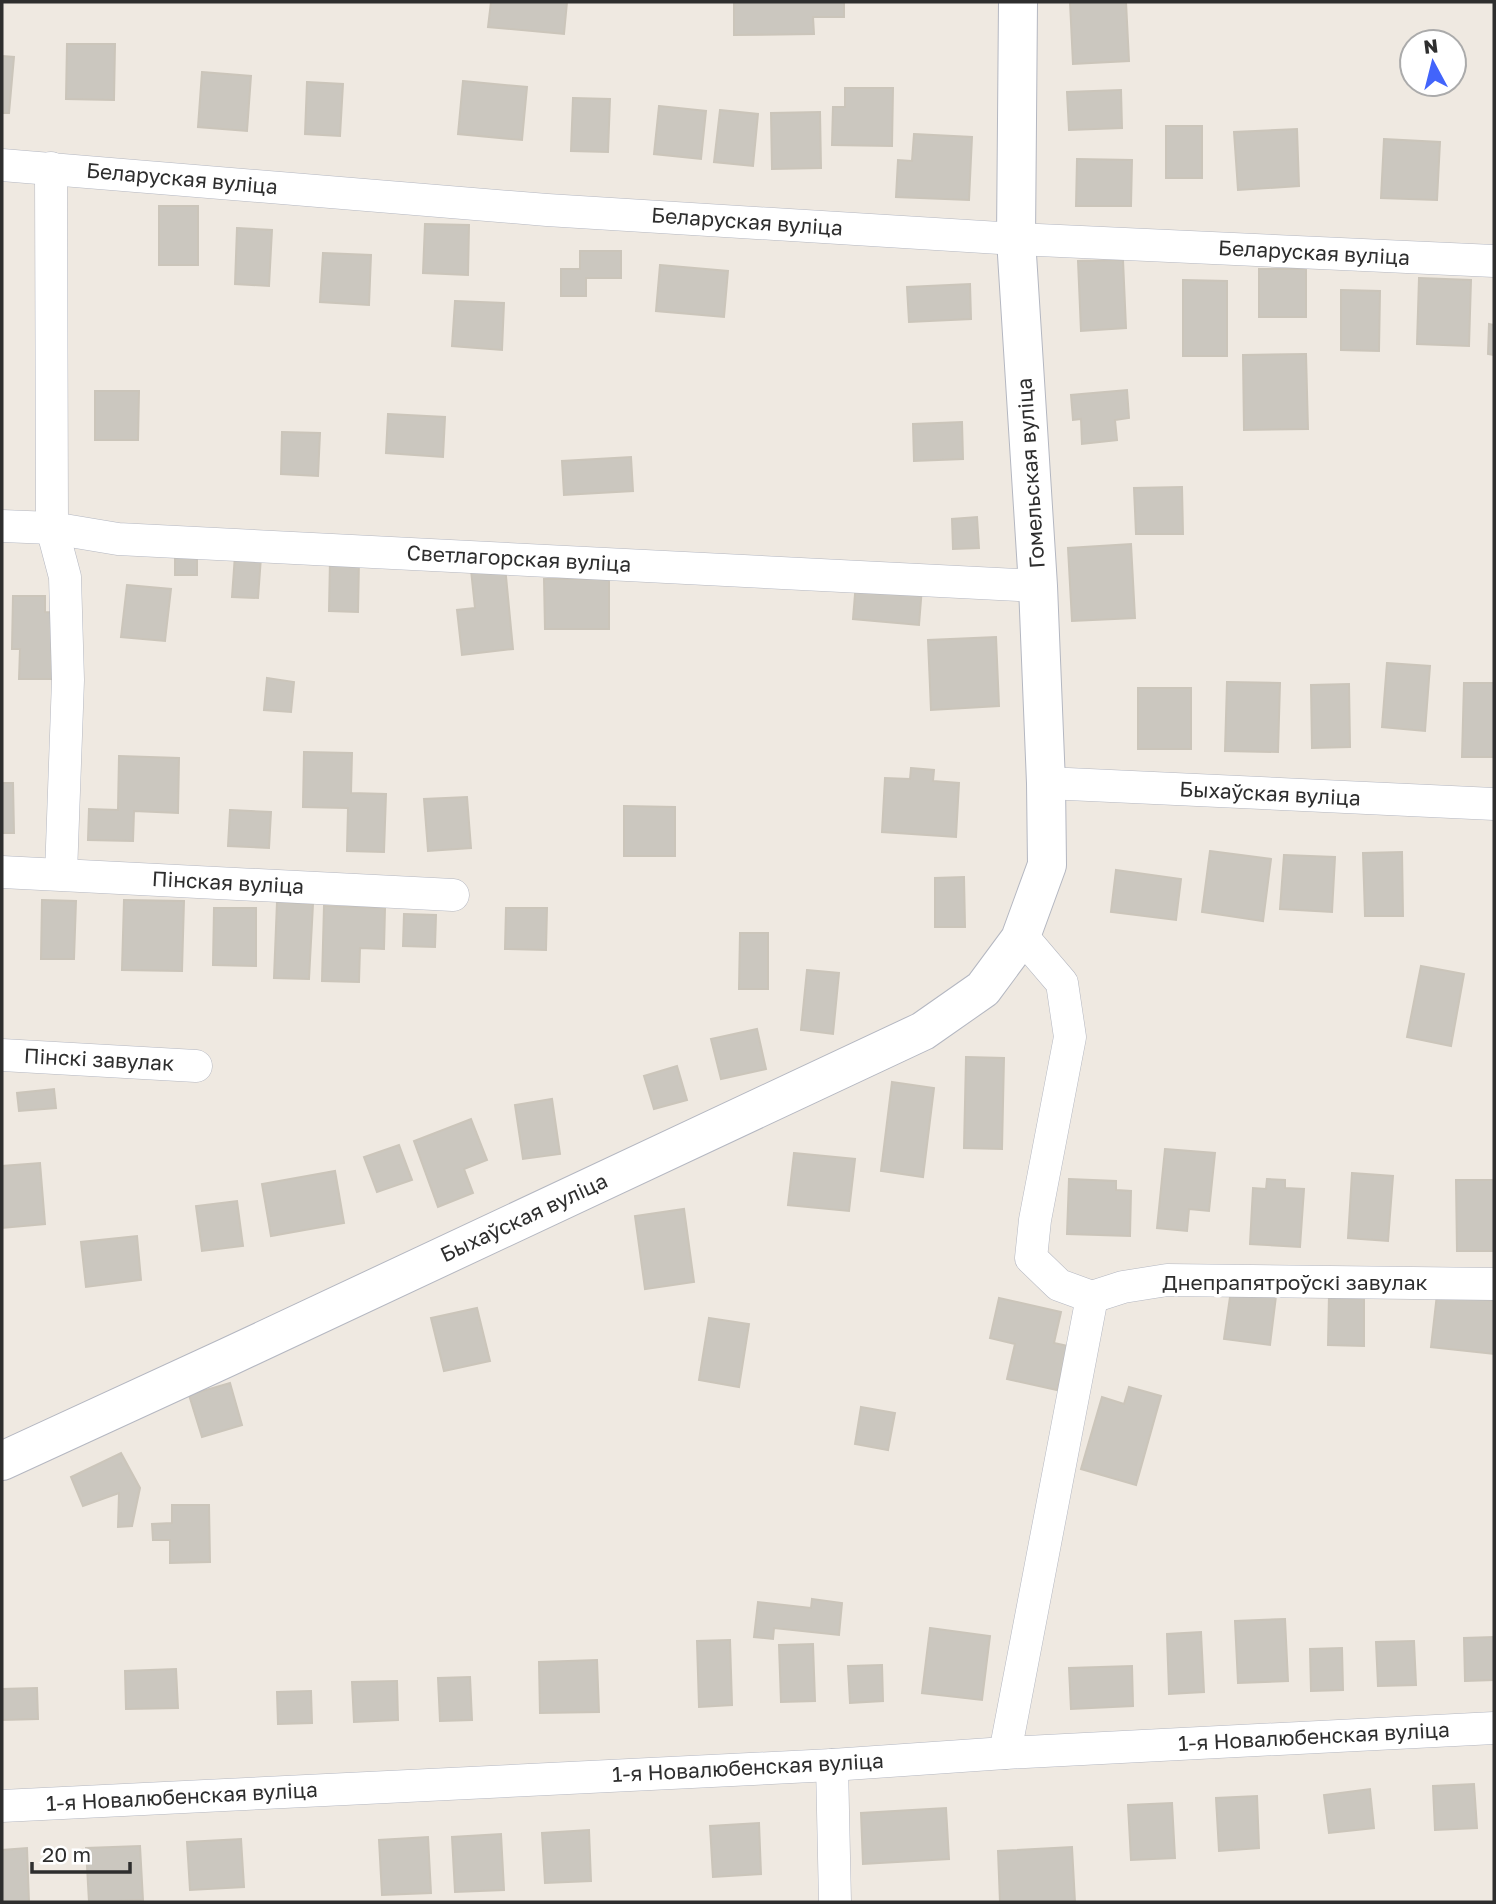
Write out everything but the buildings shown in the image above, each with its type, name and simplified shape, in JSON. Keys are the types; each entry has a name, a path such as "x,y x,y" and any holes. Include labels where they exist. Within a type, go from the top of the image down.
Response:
{"main road":[{"name":"Гомельская вуліца","path":"1018,2 1016,239 1038,586 1047,865 1021,938"},
{"name":"Быхаўская вуліца","path":"2,1461 923,1031 983,989 1021,938"}],"street":[{"name":"Беларуская вуліца","path":"2,165 547,209 1016,239 1494,261"},
{"path":"51,169 52,528 65,577 68,680 61,874"},
{"name":"Светлагорская вуліца","path":"2,526 52,528 118,539 1038,586"},
{"name":"Быхаўская вуліца","path":"1046,783 1494,804"},
{"name":"Пінская вуліца","path":"2,872 453,895"},
{"path":"1005,1753 1092,1297 1059,1285 1031,1258 1035,1220 1070,1037 1062,983 1021,938"},
{"name":"Пінскі завулак","path":"2,1055 196,1066"},
{"name":"Днепрапятроўскі завулак","path":"1092,1297 1123,1287 1167,1280 1494,1284"},
{"name":"1-я Новалюбенская вуліца","path":"2,1806 832,1765 1005,1753 1494,1728"},
{"path":"832,1765 835,1902"}]}
